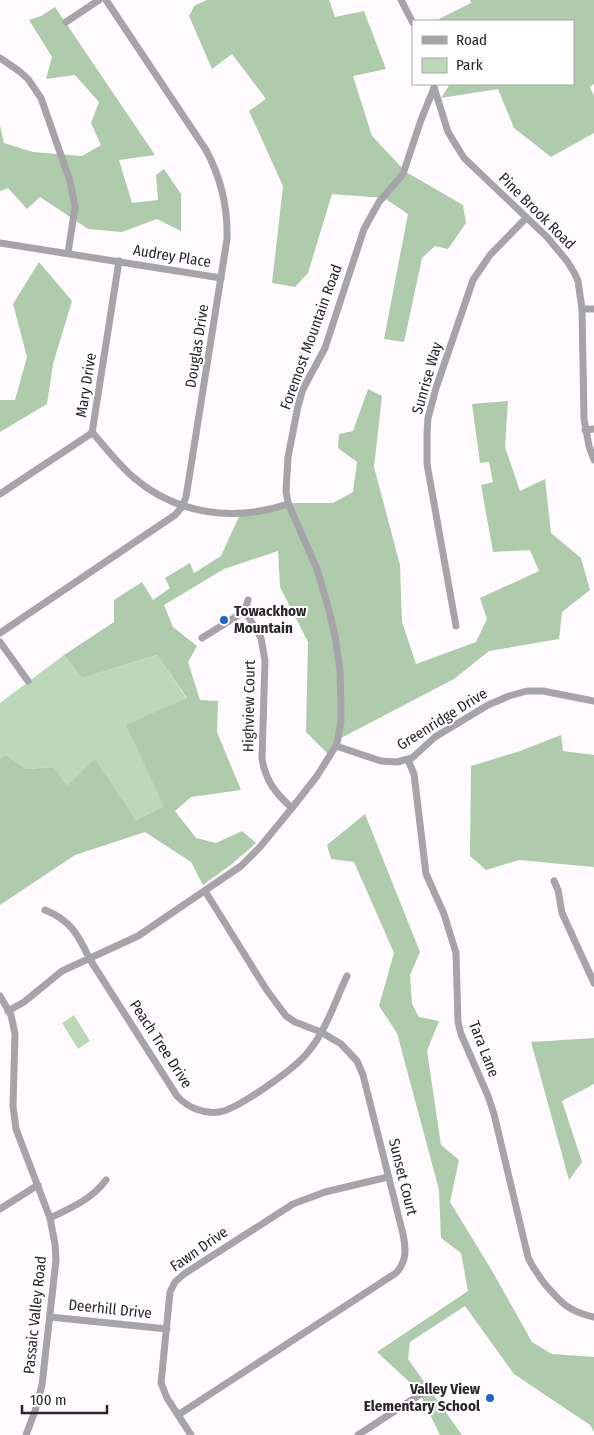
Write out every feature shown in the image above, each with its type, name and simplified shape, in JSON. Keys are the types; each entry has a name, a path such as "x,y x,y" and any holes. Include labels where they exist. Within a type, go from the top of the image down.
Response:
{"street":[{"path":"66,22 99,0"},
{"name":"Douglas Drive","path":"106,0 206,150 213,163 222,191 227,221 227,239 221,278 189,479 182,507"},
{"path":"401,0 412,21"},
{"path":"0,58 19,71 35,88 70,181 75,207 68,254"},
{"name":"Pine Brook Road","path":"434,86 446,124 460,152 471,165 558,248 572,267 578,281 582,309 582,374 585,430 594,460"},
{"name":"Foremost Mountain Road","path":"8,1011 24,1002 62,972 138,936 225,878 252,856 317,776 336,746 341,706 340,671 335,636 317,569 288,504 286,491 288,457 303,390 324,348 364,229 379,202 403,174 434,86"},
{"name":"Sunrise Way","path":"456,626 427,464 428,418 436,388 473,280 490,255 526,218"},
{"name":"Audrey Place","path":"0,243 221,278"},
{"name":"Mary Drive","path":"0,494 92,432 119,262"},
{"path":"582,309 594,309"},
{"path":"585,430 594,428"},
{"path":"92,432 134,478 170,502 182,507 235,514 265,511 288,504"},
{"path":"0,633 175,515 182,507"},
{"path":"202,638 245,611 248,600"},
{"name":"Highview Court","path":"245,611 260,638 265,661 263,766 268,781 274,790 292,808"},
{"path":"0,642 28,681"},
{"name":"Greenridge Drive","path":"336,746 382,761 397,762 408,760 418,754 435,737 488,705 509,696 528,691 543,691 594,701"},
{"name":"Tara Lane","path":"408,760 414,774 426,874 444,914 456,953 458,1013 461,1034 494,1114 528,1257 535,1270 559,1302 578,1313 594,1317"},
{"path":"554,881 558,890 562,913 594,983"},
{"name":"Sunset Court","path":"178,1415 380,1285 398,1271 405,1257 406,1249 360,1068 347,1049 320,1032 295,1022 286,1016 266,989 204,891"},
{"name":"Peach Tree Drive","path":"45,910 66,920 78,936 89,958 177,1096 186,1104 200,1110 220,1112 234,1107 291,1070 308,1052 320,1032 347,976"},
{"name":"Passaic Valley Road","path":"0,996 2,1004 8,1011 14,1025 16,1040 14,1118 19,1140 50,1218 56,1260 42,1385 35,1412 26,1435"},
{"name":"Fawn Drive","path":"191,1435 167,1398 161,1383 171,1289 177,1279 293,1204 325,1192 388,1177"},
{"path":"50,1218 98,1191 106,1180"},
{"path":"0,1208 38,1185"},
{"name":"Deerhill Drive","path":"50,1316 166,1329"},
{"path":"358,1435 430,1388"},
{"path":"368,1428 373,1435"}],"green space":[{"path":"207,0 329,0 335,17 364,11 386,69 353,76 372,136 406,172 463,205 466,223 448,249 435,246 422,258 404,342 384,339 408,214 384,198 332,194 308,273 295,287 272,283 283,186 249,111 266,99 232,54 212,69 189,16 194,6"},
{"path":"470,0 594,0 594,84 590,87 594,96 594,133 551,157 514,128 498,89 441,98 449,85 574,85 574,20 437,20 471,3"},
{"path":"55,7 155,155 119,160 132,203 158,200 156,175 164,169 181,194 181,231 157,219 122,232 88,229 40,197 27,209 8,188 0,191 0,126 4,143 33,152 82,156 101,145 91,123 99,102 75,75 46,79 52,57 29,20 41,16"},
{"path":"39,262 72,301 53,364 47,404 0,432 0,400 15,400 27,357 13,304"},
{"path":"368,389 382,396 374,467 400,565 402,622 416,664 476,642 487,619 480,598 539,571 530,550 493,552 481,485 493,482 489,462 480,463 472,404 508,401 505,447 520,491 545,479 551,533 581,558 590,590 562,612 559,639 489,651 454,679 341,738 331,757 306,732 308,642 280,587 278,551 224,569 164,605 173,627 197,646 188,662 200,700 218,701 217,732 241,790 191,797 175,811 196,838 216,843 242,831 256,843 232,864 203,885 191,862 145,832 75,855 0,905 0,758 6,755 26,769 54,767 67,785 95,759 136,820 164,806 126,725 187,698 157,655 82,678 64,655 114,622 114,600 142,582 153,600 170,588 165,578 190,563 194,573 221,556 241,512 289,503 333,503 353,492 357,462 338,448 339,434 353,431"},
{"path":"64,655 82,678 157,655 187,699 164,806 136,820 95,760 67,785 54,767 26,769 6,755 0,758 0,703"},
{"path":"561,735 563,751 594,755 594,867 519,860 486,870 470,856 471,766 520,751"},
{"path":"365,814 420,952 410,975 412,1004 419,1017 439,1021 427,1051 441,1145 459,1160 450,1202 491,1269 532,1342 552,1354 594,1357 594,1432 590,1425 514,1374 465,1306 410,1342 408,1359 462,1435 440,1435 418,1390 377,1352 468,1291 461,1253 441,1238 439,1190 397,1033 379,1006 394,953 354,862 331,859 327,845"},
{"path":"74,1015 90,1041 78,1049 62,1023"},
{"path":"594,1038 594,1084 562,1101 582,1162 569,1180 531,1042"}],"place":[{"name":"Towackhow Mountain","path":"224,620"},
{"name":"Valley View Elementary School","path":"490,1398"}]}
